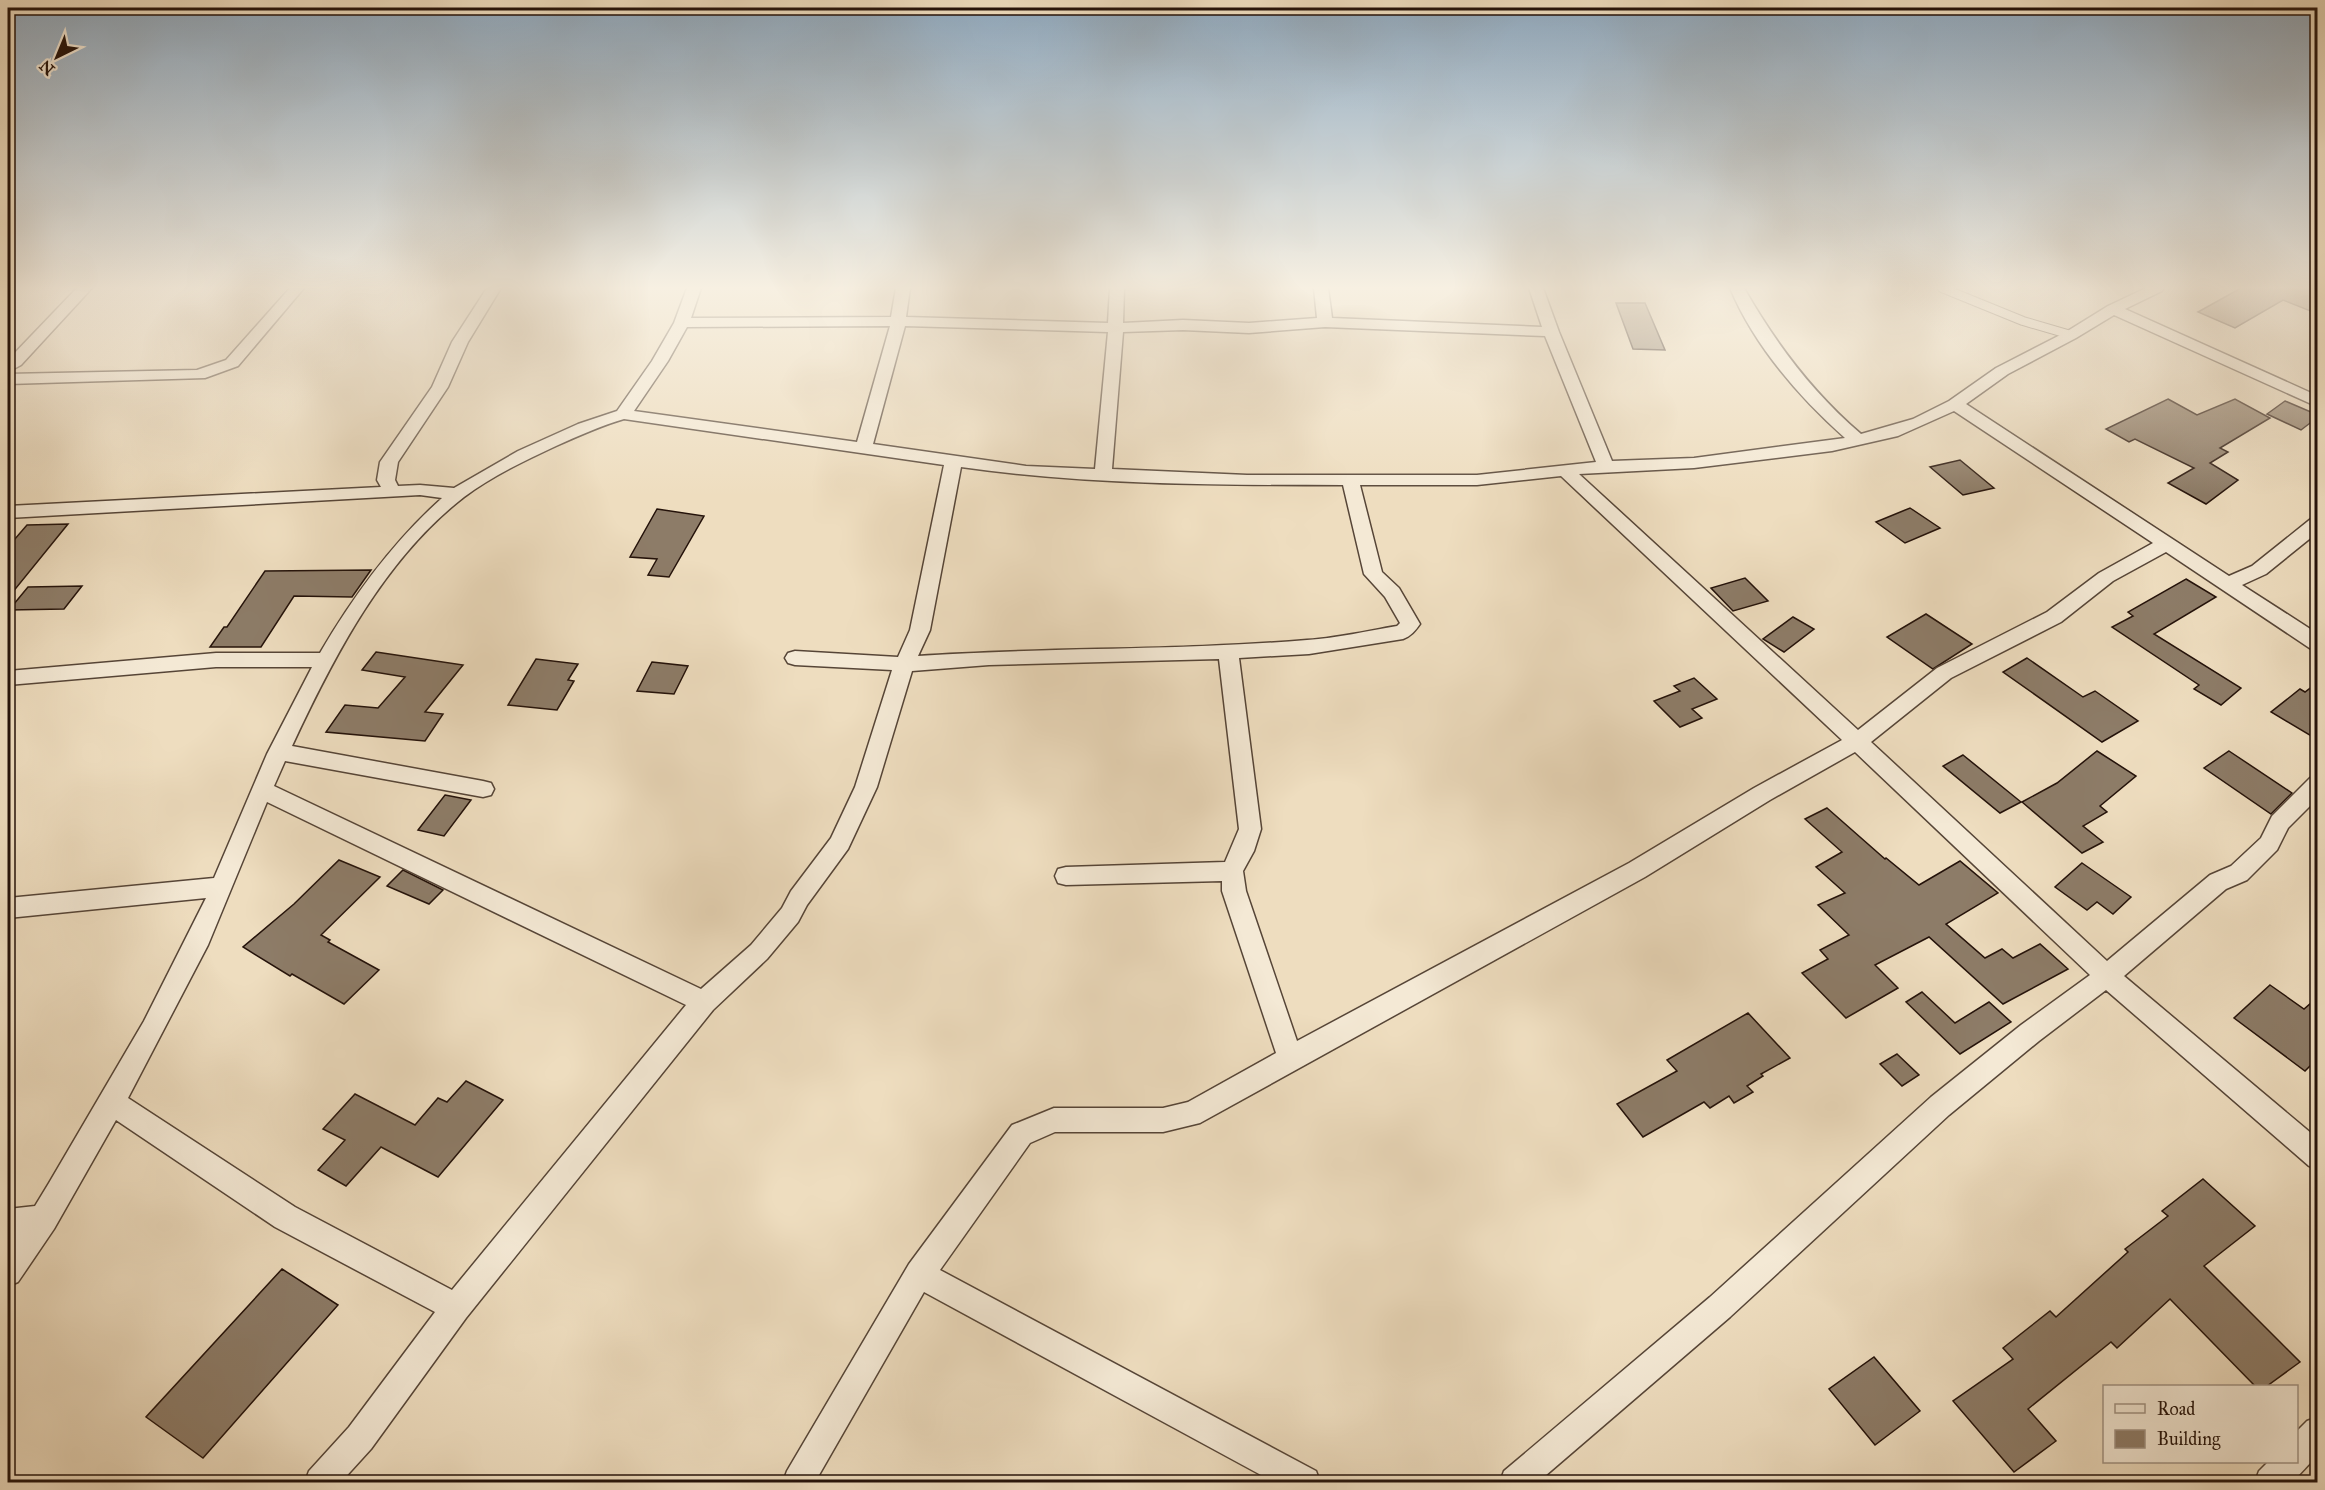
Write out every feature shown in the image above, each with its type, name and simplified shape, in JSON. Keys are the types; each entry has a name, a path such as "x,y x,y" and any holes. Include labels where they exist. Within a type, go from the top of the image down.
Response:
{"street":[{"path":"8,379 199,375 232,363 237,358"},
{"path":"392,492 386,480 389,462 440,387 453,358"},
{"path":"623,414 663,358"},
{"path":"864,447 889,358"},
{"path":"1103,473 1113,358"},
{"path":"1561,358 1606,466"},
{"path":"1778,358 1823,410 1858,441"},
{"path":"8,1272 44,1219 93,1138 196,944 280,752 325,660 363,596 414,536 457,494 518,457 598,421 623,414 744,433 864,447 1026,471 1247,480 1477,480 1568,472 1606,466 1694,463 1796,452 1858,441 1919,422 1955,404 2002,371 2028,358"},
{"path":"2220,358 2318,402"},
{"path":"1955,404 2318,644"},
{"path":"320,1482 360,1438 456,1308 704,1002 759,952 790,915 799,898 840,843 866,787 904,664 920,630 953,462"},
{"path":"1568,472 2107,976 2318,1157"},
{"path":"795,658 904,664 989,658 1231,652 1309,647 1403,632 1410,624 1392,593 1373,574 1350,479"},
{"path":"8,512 420,490 457,494"},
{"path":"2226,585 2259,570 2318,522"},
{"path":"798,1482 869,1357 920,1274 1021,1134 1054,1120 1164,1120 1191,1114 1216,1102 1290,1058 1636,870 1762,794 1858,741 1944,673 2054,617 2106,577 2166,544"},
{"path":"1231,652 1229,662 1250,829 1232,871 1234,891 1290,1058"},
{"path":"8,678 216,660 325,660"},
{"path":"280,752 483,789"},
{"path":"1515,1482 1720,1307 1940,1106 2030,1033 2107,976 2218,882 2239,873 2269,844 2280,822 2318,784"},
{"path":"262,790 704,1002"},
{"path":"1066,876 1232,871"},
{"path":"8,908 222,886"},
{"path":"111,1101 285,1217 456,1308"},
{"path":"8,1223 44,1219"},
{"path":"920,1274 1305,1482"},
{"path":"2298,1453 2318,1432"},
{"path":"2270,1482 2288,1463"}],"building":[{"path":"2168,399 2197,415 2235,399 2270,418 2220,448 2228,452 2210,463 2238,480 2206,504 2168,483 2194,468 2135,439 2129,442 2106,429"},
{"path":"2285,401 2318,417 2301,430 2267,414"},
{"path":"1960,460 1994,488 1963,495 1930,467"},
{"path":"1910,508 1940,528 1905,543 1876,522"},
{"path":"657,509 704,516 669,577 648,575 657,559 630,557"},
{"path":"68,524 8,598 8,547 27,525"},
{"path":"371,570 352,597 294,596 261,647 210,647 224,627 227,627 265,571"},
{"path":"1745,578 1768,601 1733,611 1711,588"},
{"path":"2186,579 2216,597 2154,634 2241,688 2221,705 2194,689 2199,685 2112,627 2133,616 2128,612"},
{"path":"82,586 64,609 9,610 28,587"},
{"path":"1926,614 1972,644 1933,669 1887,637"},
{"path":"1793,617 1814,629 1784,652 1763,639"},
{"path":"376,652 463,665 425,712 443,714 425,741 326,732 345,705 378,708 405,677 362,670"},
{"path":"2027,658 2083,697 2095,691 2138,721 2102,742 2003,672"},
{"path":"536,659 578,664 568,680 574,681 557,710 508,705"},
{"path":"652,662 688,666 674,694 637,691"},
{"path":"1694,678 1717,699 1692,709 1702,718 1680,727 1654,701 1680,691 1674,686"},
{"path":"2318,682 2318,740 2271,712 2300,689 2305,692"},
{"path":"2097,751 2136,776 2100,806 2107,812 2083,826 2103,842 2082,853 2022,802 2057,783"},
{"path":"2229,751 2292,793 2271,814 2204,768"},
{"path":"1963,755 2021,802 2000,813 1943,766"},
{"path":"445,795 471,800 444,836 418,830"},
{"path":"1827,808 1885,859 1919,885 1960,861 1998,893 1946,924 1985,958 2002,949 2013,958 2040,944 2068,969 2003,1004 1929,937 1875,965 1898,988 1846,1018 1802,973 1828,959 1820,950 1849,935 1818,905 1845,893 1816,867 1842,852 1805,819"},
{"path":"339,860 380,877 321,935 330,940 328,942 379,970 344,1004 292,974 290,976 243,947 294,904"},
{"path":"2082,863 2131,897 2113,914 2097,902 2087,910 2055,887"},
{"path":"403,870 443,890 429,904 387,886"},
{"path":"2270,985 2304,1009 2318,997 2318,1058 2305,1071 2234,1018"},
{"path":"1922,992 1955,1023 1989,1002 2011,1022 1960,1054 1906,1002"},
{"path":"1748,1013 1790,1058 1761,1074 1763,1076 1747,1086 1753,1092 1734,1103 1729,1096 1710,1108 1704,1102 1643,1137 1617,1104 1677,1071 1667,1060"},
{"path":"1897,1054 1919,1075 1902,1086 1880,1064"},
{"path":"466,1081 503,1100 438,1177 381,1147 346,1186 318,1170 345,1140 323,1129 355,1094 415,1125 438,1098 447,1102"},
{"path":"2203,1179 2255,1226 2204,1266 2300,1362 2268,1385 2254,1385 2170,1299 2117,1348 2111,1342 2028,1409 2056,1441 2014,1472 1953,1401 2013,1359 2003,1348 2050,1311 2056,1317 2128,1252 2125,1249 2168,1216 2162,1211"},
{"path":"282,1269 338,1305 203,1458 146,1417"},
{"path":"1874,1357 1920,1411 1875,1445 1829,1389"}]}
